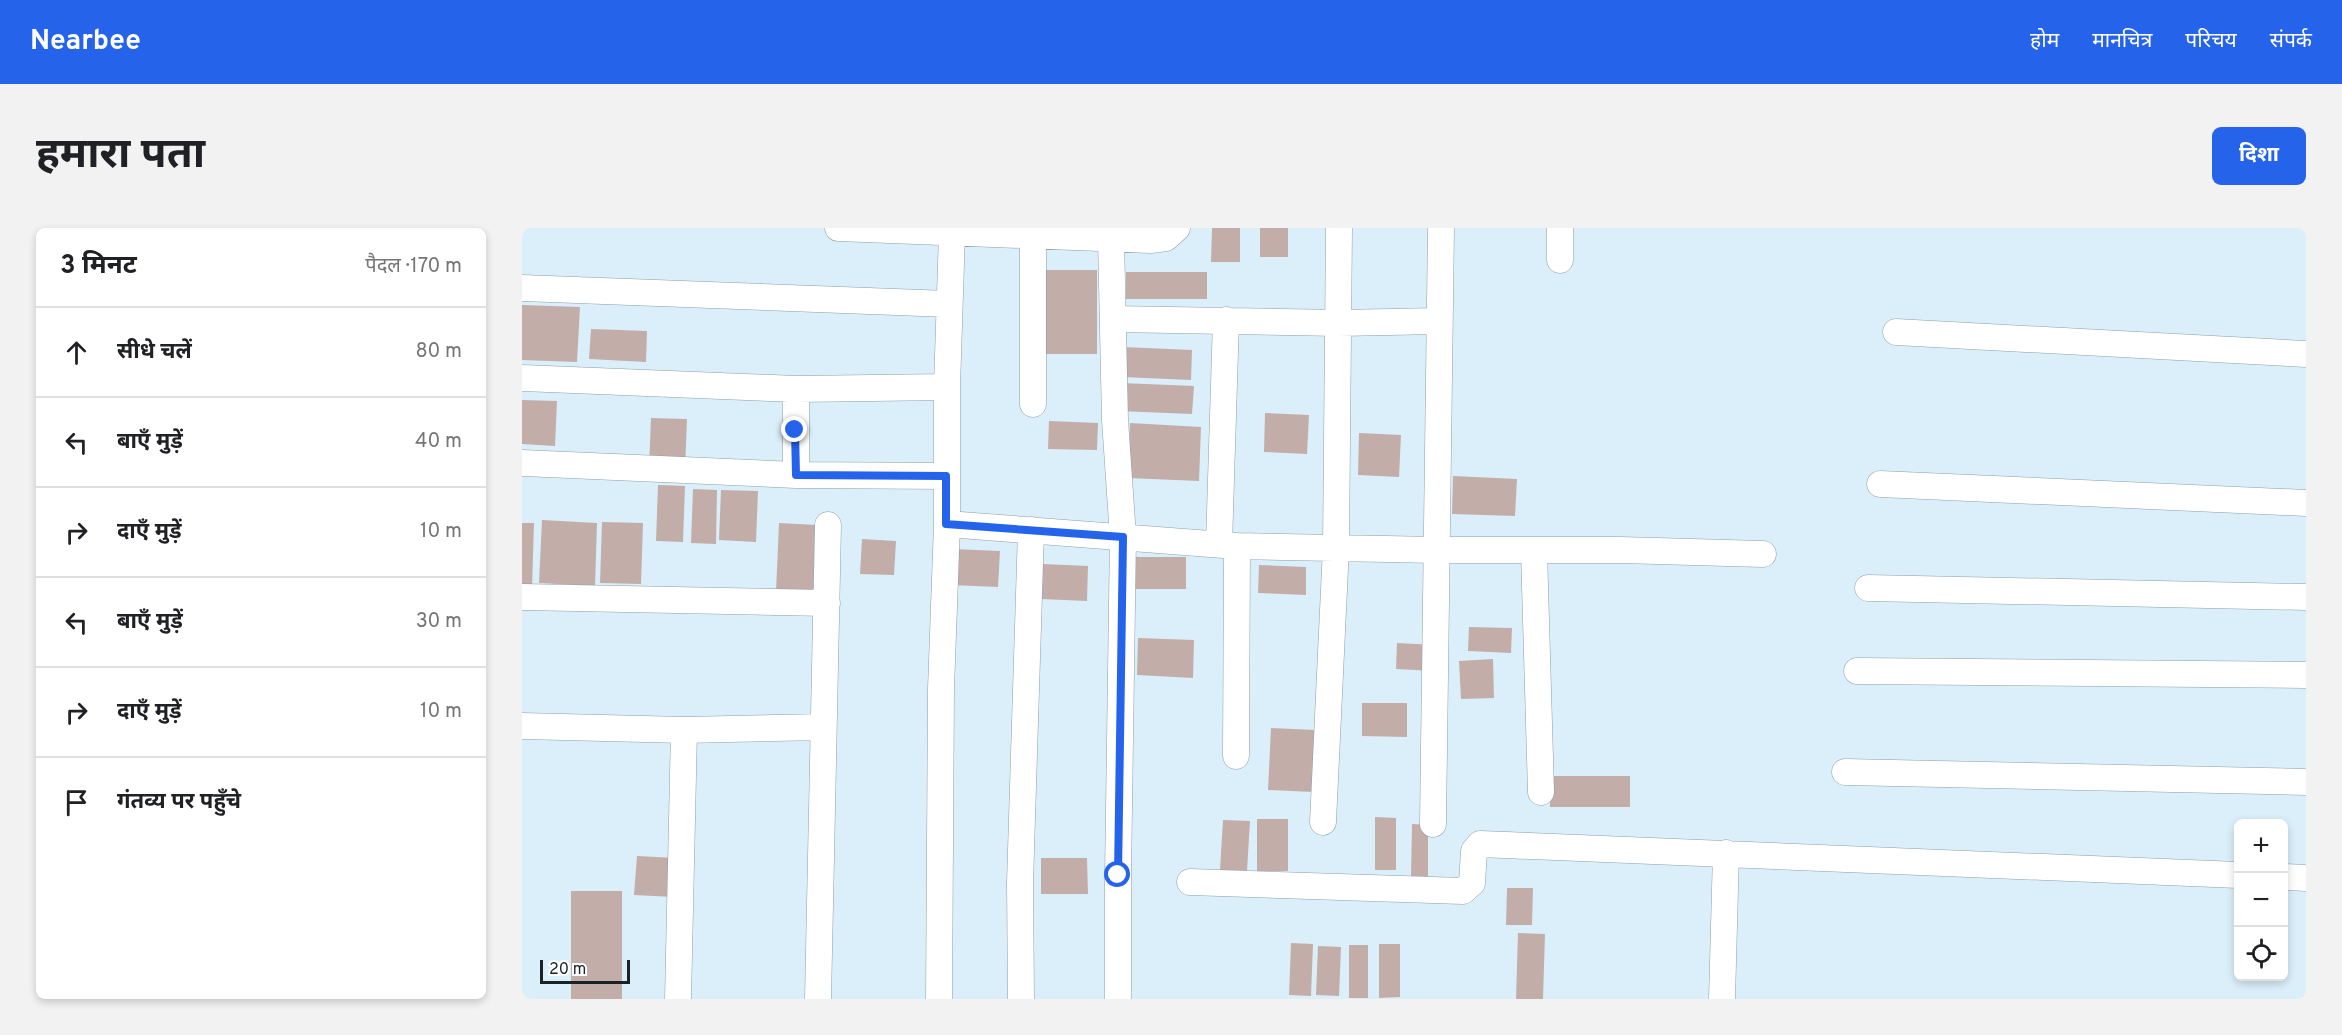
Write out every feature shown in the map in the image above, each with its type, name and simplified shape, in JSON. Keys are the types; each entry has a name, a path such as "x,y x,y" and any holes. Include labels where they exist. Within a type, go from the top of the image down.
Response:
{"street":[{"path":"838,228 1151,240 1167,238 1177,228"},
{"path":"1323,822 1336,546 1339,228"},
{"path":"1433,824 1441,228"},
{"path":"1560,228 1560,260"},
{"path":"939,999 946,387 952,233"},
{"path":"1033,237 1033,404"},
{"path":"1111,239 1115,420 1123,537 1118,999"},
{"path":"522,288 949,304"},
{"path":"1113,319 1339,323 1438,321"},
{"path":"1226,320 1228,545 1236,756"},
{"path":"1896,332 2306,354"},
{"path":"522,378 796,389 946,387"},
{"path":"796,389 796,475"},
{"path":"522,463 796,475 946,476"},
{"path":"1880,484 2306,503"},
{"path":"946,524 1228,545 1763,554"},
{"path":"818,999 828,525"},
{"path":"1021,999 1020,883 1031,530"},
{"path":"1534,551 1541,792"},
{"path":"1868,588 2306,597"},
{"path":"522,597 827,603"},
{"path":"1857,671 2306,675"},
{"path":"522,726 684,730 823,727"},
{"path":"678,999 684,730"},
{"path":"1845,772 2306,782"},
{"path":"1190,882 1463,891 1472,883 1474,851 1480,844 2234,875"},
{"path":"1722,999 1726,853"},
{"path":"2288,877 2306,878"}],"building":[{"path":"1212,228 1240,228 1240,262 1211,262"},
{"path":"1260,228 1288,228 1288,257 1260,257"},
{"path":"1042,270 1097,270 1097,354 1042,354"},
{"path":"1126,272 1207,272 1207,299 1126,299"},
{"path":"522,305 580,307 577,362 522,360"},
{"path":"591,329 647,331 646,362 589,359"},
{"path":"1123,347 1192,350 1191,380 1122,377"},
{"path":"1121,383 1194,386 1192,414 1119,411"},
{"path":"522,400 557,401 555,446 522,444"},
{"path":"1265,413 1309,415 1307,454 1264,452"},
{"path":"651,418 687,419 685,470 649,468"},
{"path":"1049,421 1098,423 1097,450 1048,449"},
{"path":"1130,423 1201,427 1199,481 1128,478"},
{"path":"1359,433 1401,435 1399,477 1358,475"},
{"path":"1453,476 1517,479 1515,516 1452,514"},
{"path":"658,485 685,486 683,542 656,541"},
{"path":"693,489 717,490 716,544 691,543"},
{"path":"721,490 758,491 756,542 719,540"},
{"path":"542,520 597,523 595,586 539,583"},
{"path":"602,522 643,523 641,584 600,583"},
{"path":"522,523 534,523 532,589 522,588"},
{"path":"779,523 817,525 814,593 776,592"},
{"path":"862,539 896,541 894,575 860,574"},
{"path":"952,549 1000,551 998,587 951,585"},
{"path":"1131,557 1186,557 1186,589 1131,589"},
{"path":"1043,564 1088,566 1087,601 1041,599"},
{"path":"1259,565 1306,567 1306,595 1258,593"},
{"path":"1469,627 1512,628 1511,653 1468,651"},
{"path":"1138,638 1194,640 1193,678 1137,675"},
{"path":"1397,643 1435,645 1434,671 1396,669"},
{"path":"1493,659 1494,698 1461,699 1459,661"},
{"path":"1362,703 1407,703 1407,737 1362,736"},
{"path":"1271,728 1316,730 1313,792 1268,790"},
{"path":"1550,776 1630,776 1630,807 1550,807"},
{"path":"1375,817 1396,818 1396,870 1375,870"},
{"path":"1257,819 1288,819 1288,871 1257,871"},
{"path":"1223,820 1250,821 1247,871 1220,870"},
{"path":"1412,824 1428,825 1428,877 1411,876"},
{"path":"637,856 676,858 674,897 634,895"},
{"path":"1041,858 1087,858 1088,894 1041,894"},
{"path":"1507,888 1533,888 1532,925 1506,925"},
{"path":"571,891 622,891 622,999 571,999"},
{"path":"1518,933 1545,934 1543,999 1516,999"},
{"path":"1291,943 1313,944 1311,996 1289,995"},
{"path":"1379,944 1400,944 1400,997 1379,998"},
{"path":"1349,945 1368,945 1368,998 1349,998"},
{"path":"1318,946 1341,947 1339,996 1316,995"}],"route":[{"path":"795,430 796,475 946,476 946,524 1123,537 1118,875"}]}
